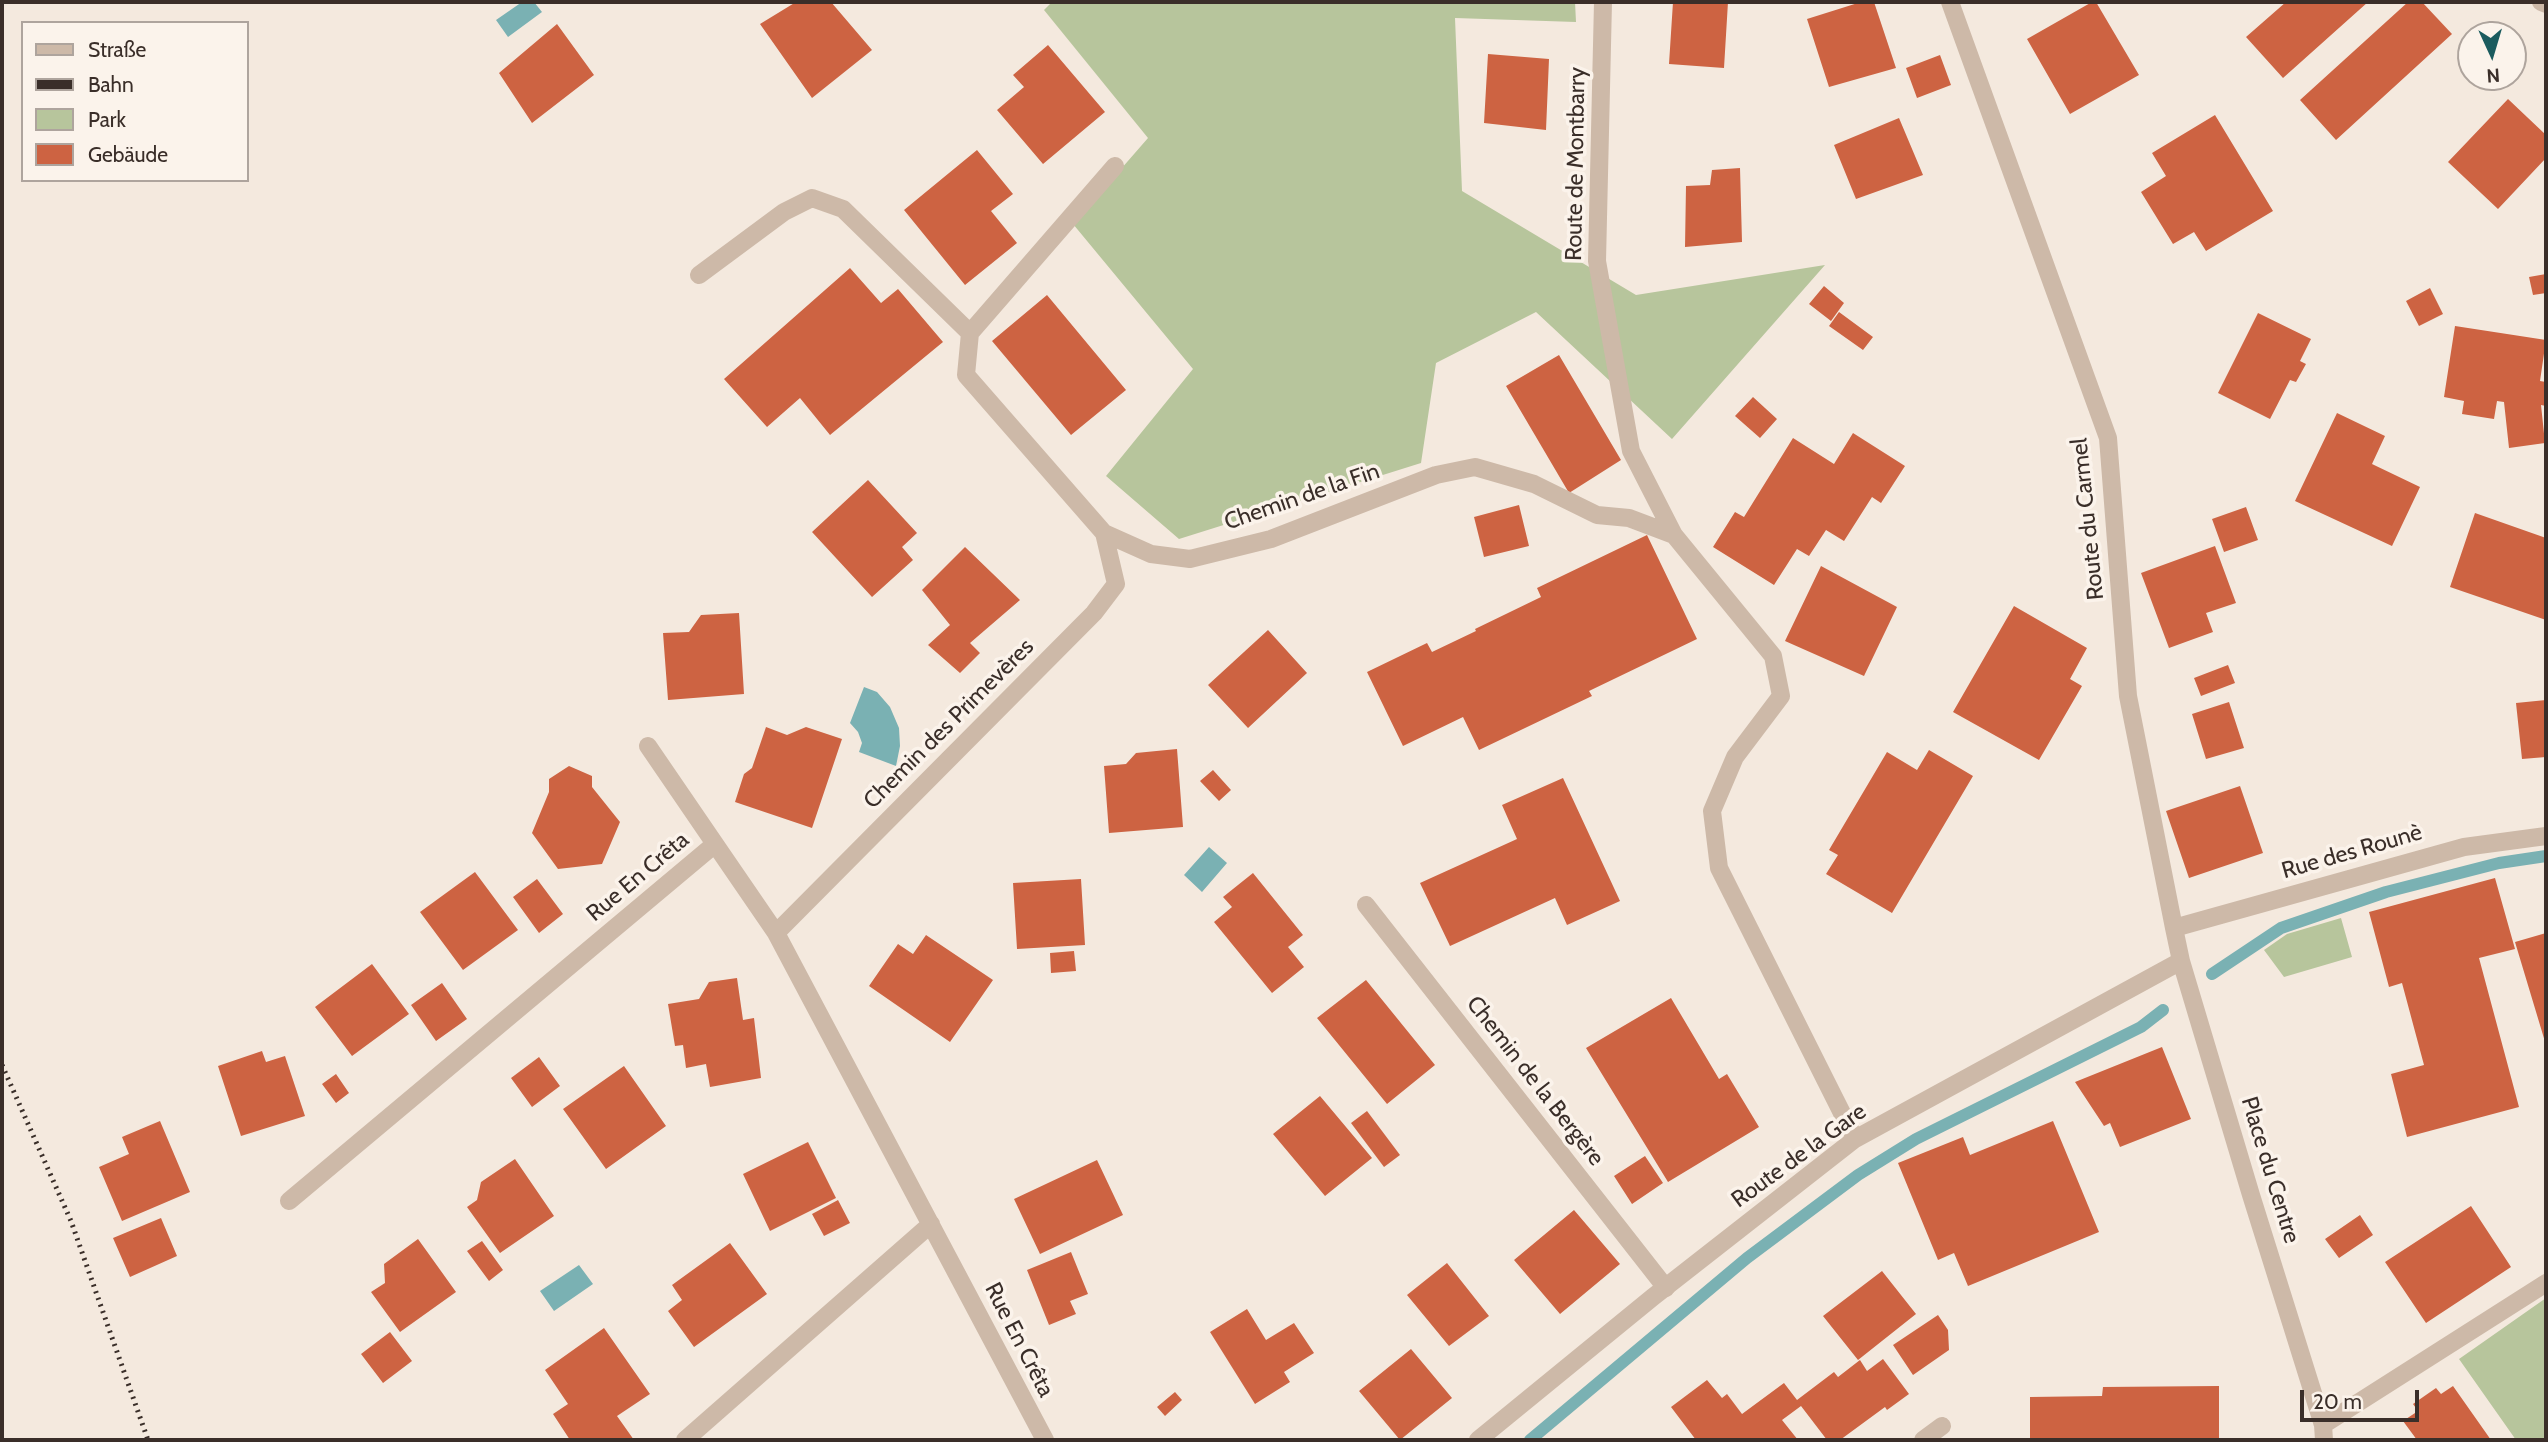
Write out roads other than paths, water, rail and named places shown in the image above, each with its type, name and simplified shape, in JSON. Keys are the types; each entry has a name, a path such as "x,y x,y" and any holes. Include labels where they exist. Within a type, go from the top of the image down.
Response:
{"street":[{"name":"Route de Montbarry","path":"1603,2 1597,261 1631,451 1674,535 1773,656 1781,696 1735,757 1712,811 1719,868 1855,1139"},
{"name":"Route du Carmel","path":"1950,2 2108,438 2128,696 2174,928"},
{"path":"2541,2 2546,4"},
{"path":"699,275 784,212 812,198 843,209 970,333 1115,166"},
{"name":"Chemin de la Fin","path":"970,333 966,375 1104,533 1151,554 1189,559 1271,540 1436,475 1475,467 1534,484 1597,515 1629,518 1674,535"},
{"name":"Chemin des Primevères","path":"776,933 1094,612 1116,584 1104,533"},
{"name":"Rue En Crêta","path":"648,746 776,933 1045,1440"},
{"name":"Rue des Rounè","path":"2174,928 2464,847 2546,836"},
{"name":"Rue En Crêta","path":"289,1201 715,844"},
{"name":"Chemin de la Bergère","path":"1366,905 1666,1288"},
{"name":"Place du Centre","path":"2174,928 2181,961 2323,1432"},
{"name":"Route de la Gare","path":"1478,1440 1855,1139 2181,961"},
{"path":"685,1440 931,1224"},
{"path":"2323,1432 2546,1283"},
{"path":"1923,1440 1942,1426"}],"water":[{"path":"522,2 534,2 542,12 508,37 496,20"},
{"path":"864,687 877,692 890,707 899,728 900,746 896,766 859,752 862,743 858,732 850,723"},
{"path":"1209,847 1227,863 1202,892 1184,875"},
{"path":"579,1265 593,1284 554,1311 540,1291"}],"waterway":[{"path":"2212,974 2281,928 2386,892 2499,863 2546,856"},
{"path":"1530,1440 1747,1258 1858,1175 1916,1139 2141,1027 2163,1010"}],"railway":[{"path":"2,1065 71,1221 148,1440"}]}
